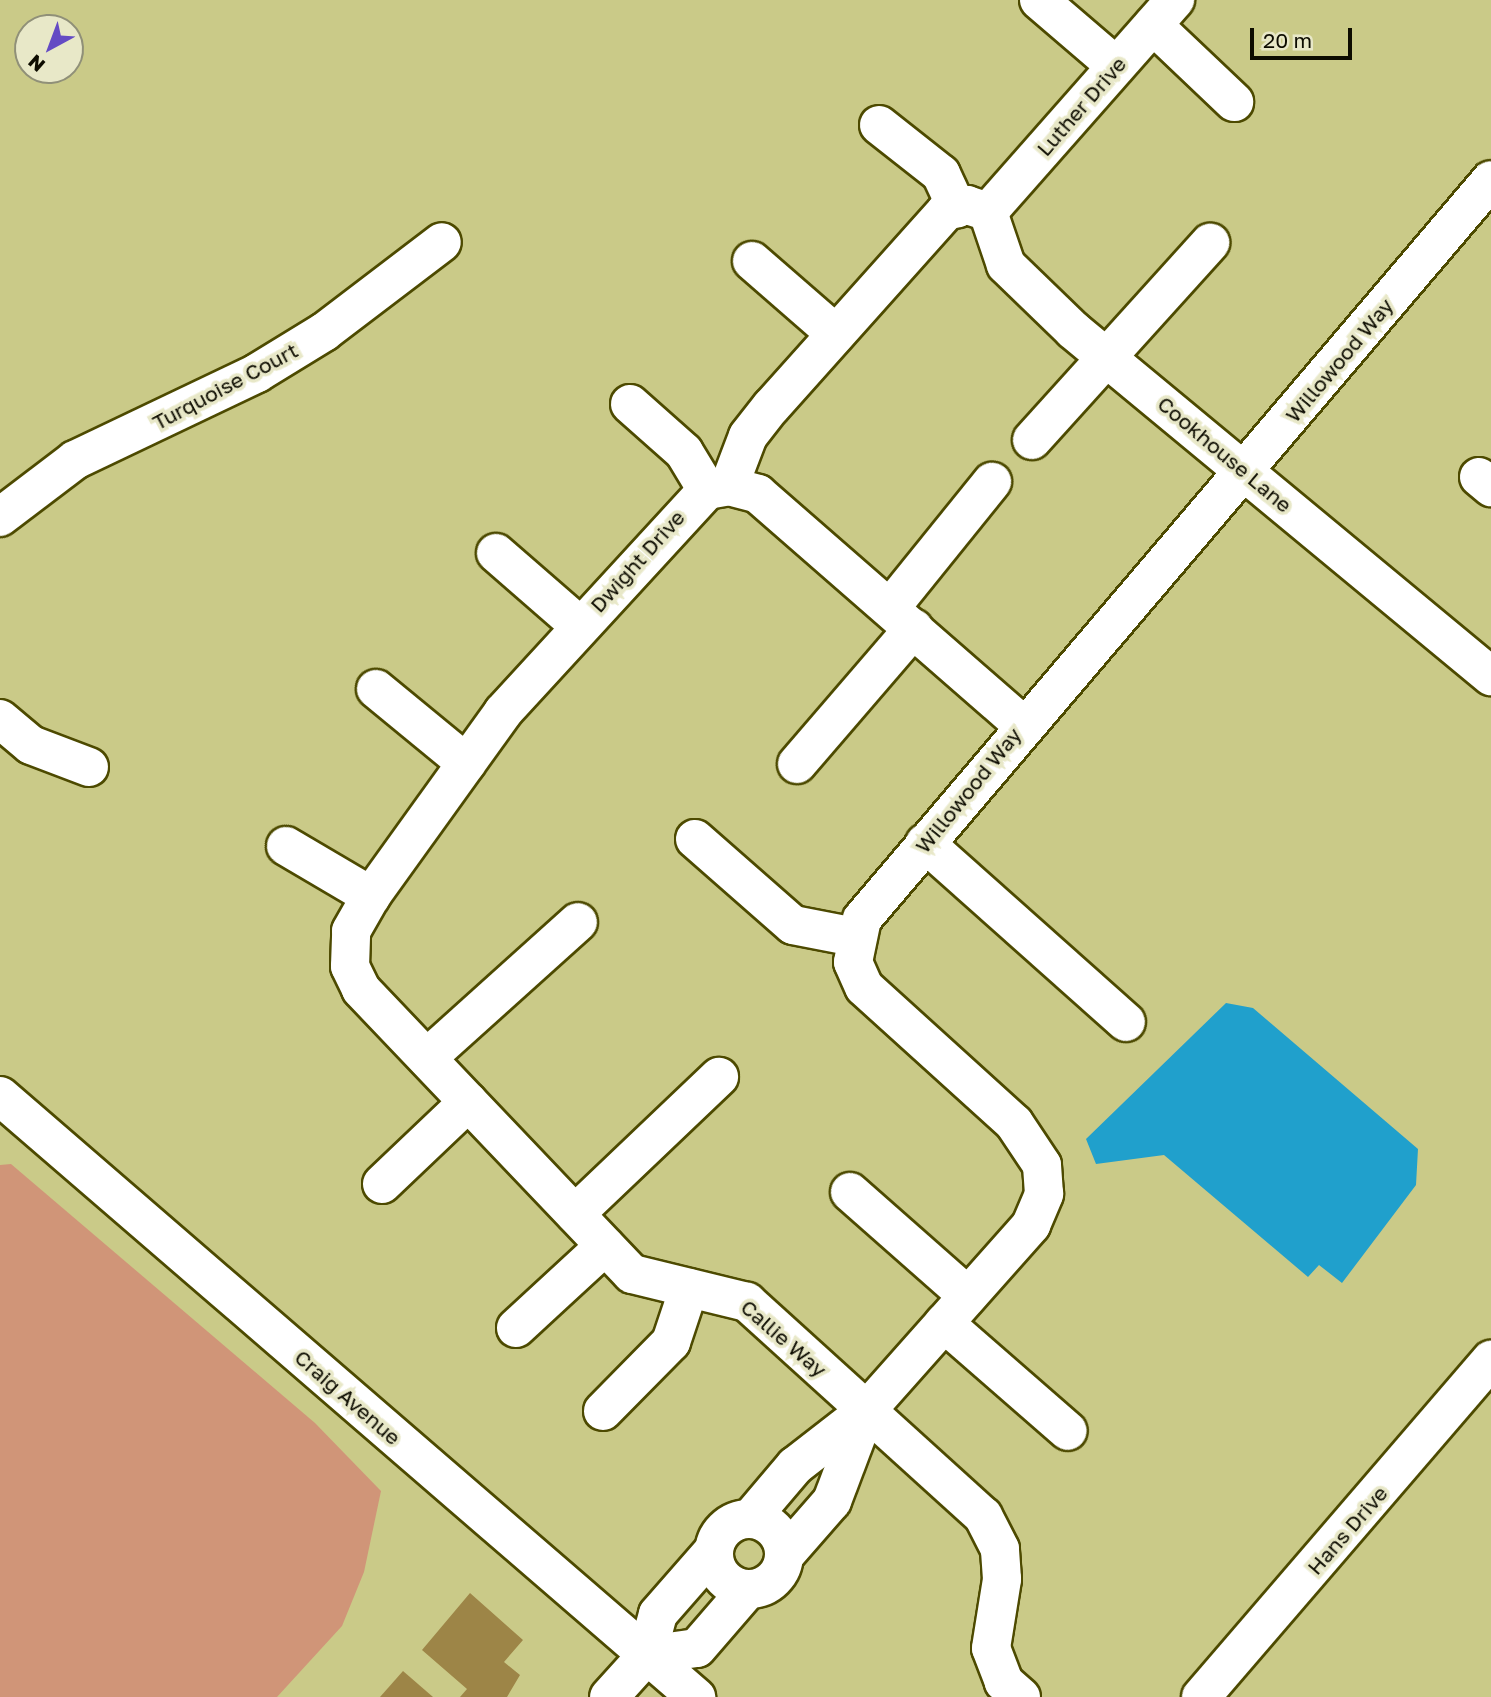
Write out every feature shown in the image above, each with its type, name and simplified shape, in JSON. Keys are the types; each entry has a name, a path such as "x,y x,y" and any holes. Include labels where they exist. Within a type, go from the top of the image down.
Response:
{"street":[{"path":"1039,0 1116,66"},
{"path":"1164,13 1234,102"},
{"name":"Luther Drive","path":"718,488 748,436 946,211 972,210 1116,66 1164,13"},
{"name":"Cookhouse Lane","path":"879,125 941,174 972,210 1006,265 1106,356 1491,676"},
{"name":"Willowood Way","path":"855,937 925,843 1022,724 1246,470 1491,180"},
{"name":"Turquoise Court","path":"0,517 75,460 257,373 324,332 442,242"},
{"path":"1032,440 1210,243"},
{"path":"752,261 836,334"},
{"path":"630,404 684,452 718,488 758,494 788,516 1022,724"},
{"path":"797,764 903,618 992,482"},
{"name":"Dwight Drive","path":"350,966 351,932 371,896 466,763 580,626 718,488"},
{"path":"496,553 580,626"},
{"path":"376,689 466,763"},
{"path":"0,719 30,745 89,767"},
{"path":"609,1697 647,1655 658,1614 714,1550 730,1525 750,1520 795,1466 866,1411 1031,1225 1044,1194 1042,1165 1014,1123 864,987 853,962 855,937 793,925 695,839"},
{"path":"925,843 1126,1022"},
{"path":"286,846 371,896"},
{"path":"427,1058 578,922"},
{"name":"Callie Way","path":"350,966 361,989 605,1246 651,1284 689,1288 747,1302 983,1516 1000,1549 1002,1579 991,1648 1004,1682 1021,1697"},
{"path":"575,1214 719,1077"},
{"name":"Craig Avenue","path":"0,1096 696,1697"},
{"path":"382,1184 468,1102"},
{"path":"850,1192 1068,1431"},
{"path":"516,1328 605,1246"},
{"path":"603,1411 671,1342 689,1288"},
{"name":"Hans Drive","path":"1201,1697 1491,1360"},
{"path":"647,1655 697,1647 747,1590 773,1580 783,1556 832,1501 866,1411"},
{"path":"750,1520 774,1531 783,1556"},
{"path":"714,1550 722,1577 747,1590"}],"shaded area":[{"path":"11,1164 315,1423 381,1491 364,1572 342,1626 277,1697 0,1697 0,1165"}],"water":[{"path":"1226,1003 1253,1008 1418,1149 1416,1185 1342,1283 1319,1265 1308,1277 1164,1155 1096,1164 1086,1139"}],"building":[{"path":"470,1593 523,1640 504,1662 520,1675 507,1697 460,1697 467,1689 422,1650"},
{"path":"403,1671 433,1697 380,1697"}]}
